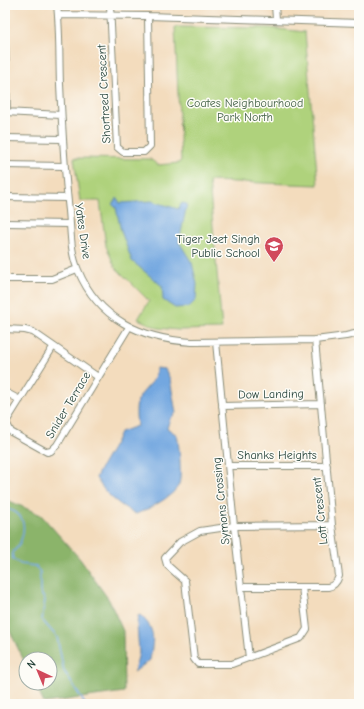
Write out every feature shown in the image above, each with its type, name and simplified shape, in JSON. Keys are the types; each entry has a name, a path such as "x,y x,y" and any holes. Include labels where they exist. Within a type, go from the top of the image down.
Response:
{"street":[{"name":"Yates Drive","path":"57,5 62,139 70,237 77,269 101,305 129,327 148,335 174,341 216,342 315,340 359,333"},
{"path":"110,5 111,15"},
{"path":"275,5 276,19"},
{"path":"58,15 276,19 359,23"},
{"name":"Shortreed Crescent","path":"111,15 117,148 123,152 144,152 150,146 148,16"},
{"path":"5,43 6,112 61,115"},
{"path":"5,138 62,139"},
{"path":"5,165 64,166"},
{"path":"5,197 67,198"},
{"path":"5,223 70,224"},
{"path":"5,278 52,279 77,269"},
{"name":"Snider Terrace","path":"54,347 6,422 8,429 42,451 51,451 57,445 129,327"},
{"path":"5,329 33,332 98,377"},
{"name":"Lott Crescent","path":"241,587 328,587 332,586 338,581 339,576 332,525 315,340"},
{"name":"Symons Crossing","path":"216,342 234,526 249,658"},
{"path":"5,392 20,400"},
{"name":"Dow Landing","path":"222,406 321,404"},
{"name":"Shanks Heights","path":"228,466 327,466"},
{"path":"302,587 307,629 304,635 296,640 232,664 197,664 194,659 186,581 165,562 167,554 180,542 200,531 234,526 332,525"}],"green space":[{"name":"Coates Neighbourhood Park North","path":"175,27 270,28 305,32 318,185 209,181 222,329 178,330 158,328 138,319 149,301 115,267 106,246 100,201 80,201 74,158 150,159 158,165 179,163 181,160"},
{"path":"5,499 41,515 80,559 109,600 123,631 124,692 44,703 38,691 58,691 58,651 19,651 5,621"}],"water":[{"path":"117,198 120,203 152,201 178,209 182,203 187,204 179,242 192,263 197,284 196,300 189,307 175,308 163,300 162,286 132,261 121,231 116,208 112,204"},
{"path":"156,368 165,369 170,379 176,413 170,419 167,428 177,435 180,460 180,480 176,489 166,498 154,506 136,514 113,499 104,490 96,478 120,432 137,426 137,403 140,396 152,382 156,373"},
{"path":"140,615 149,626 153,641 150,660 134,672 139,653 137,624 138,616"}],"waterway":[{"path":"5,509 13,511 19,515 24,527 21,541 12,553 13,559 21,564 35,566 40,572 40,592 45,600 42,620 57,637 64,671 85,704"}],"place":[{"name":"Tiger Jeet Singh Public School","path":"274,263"}]}
